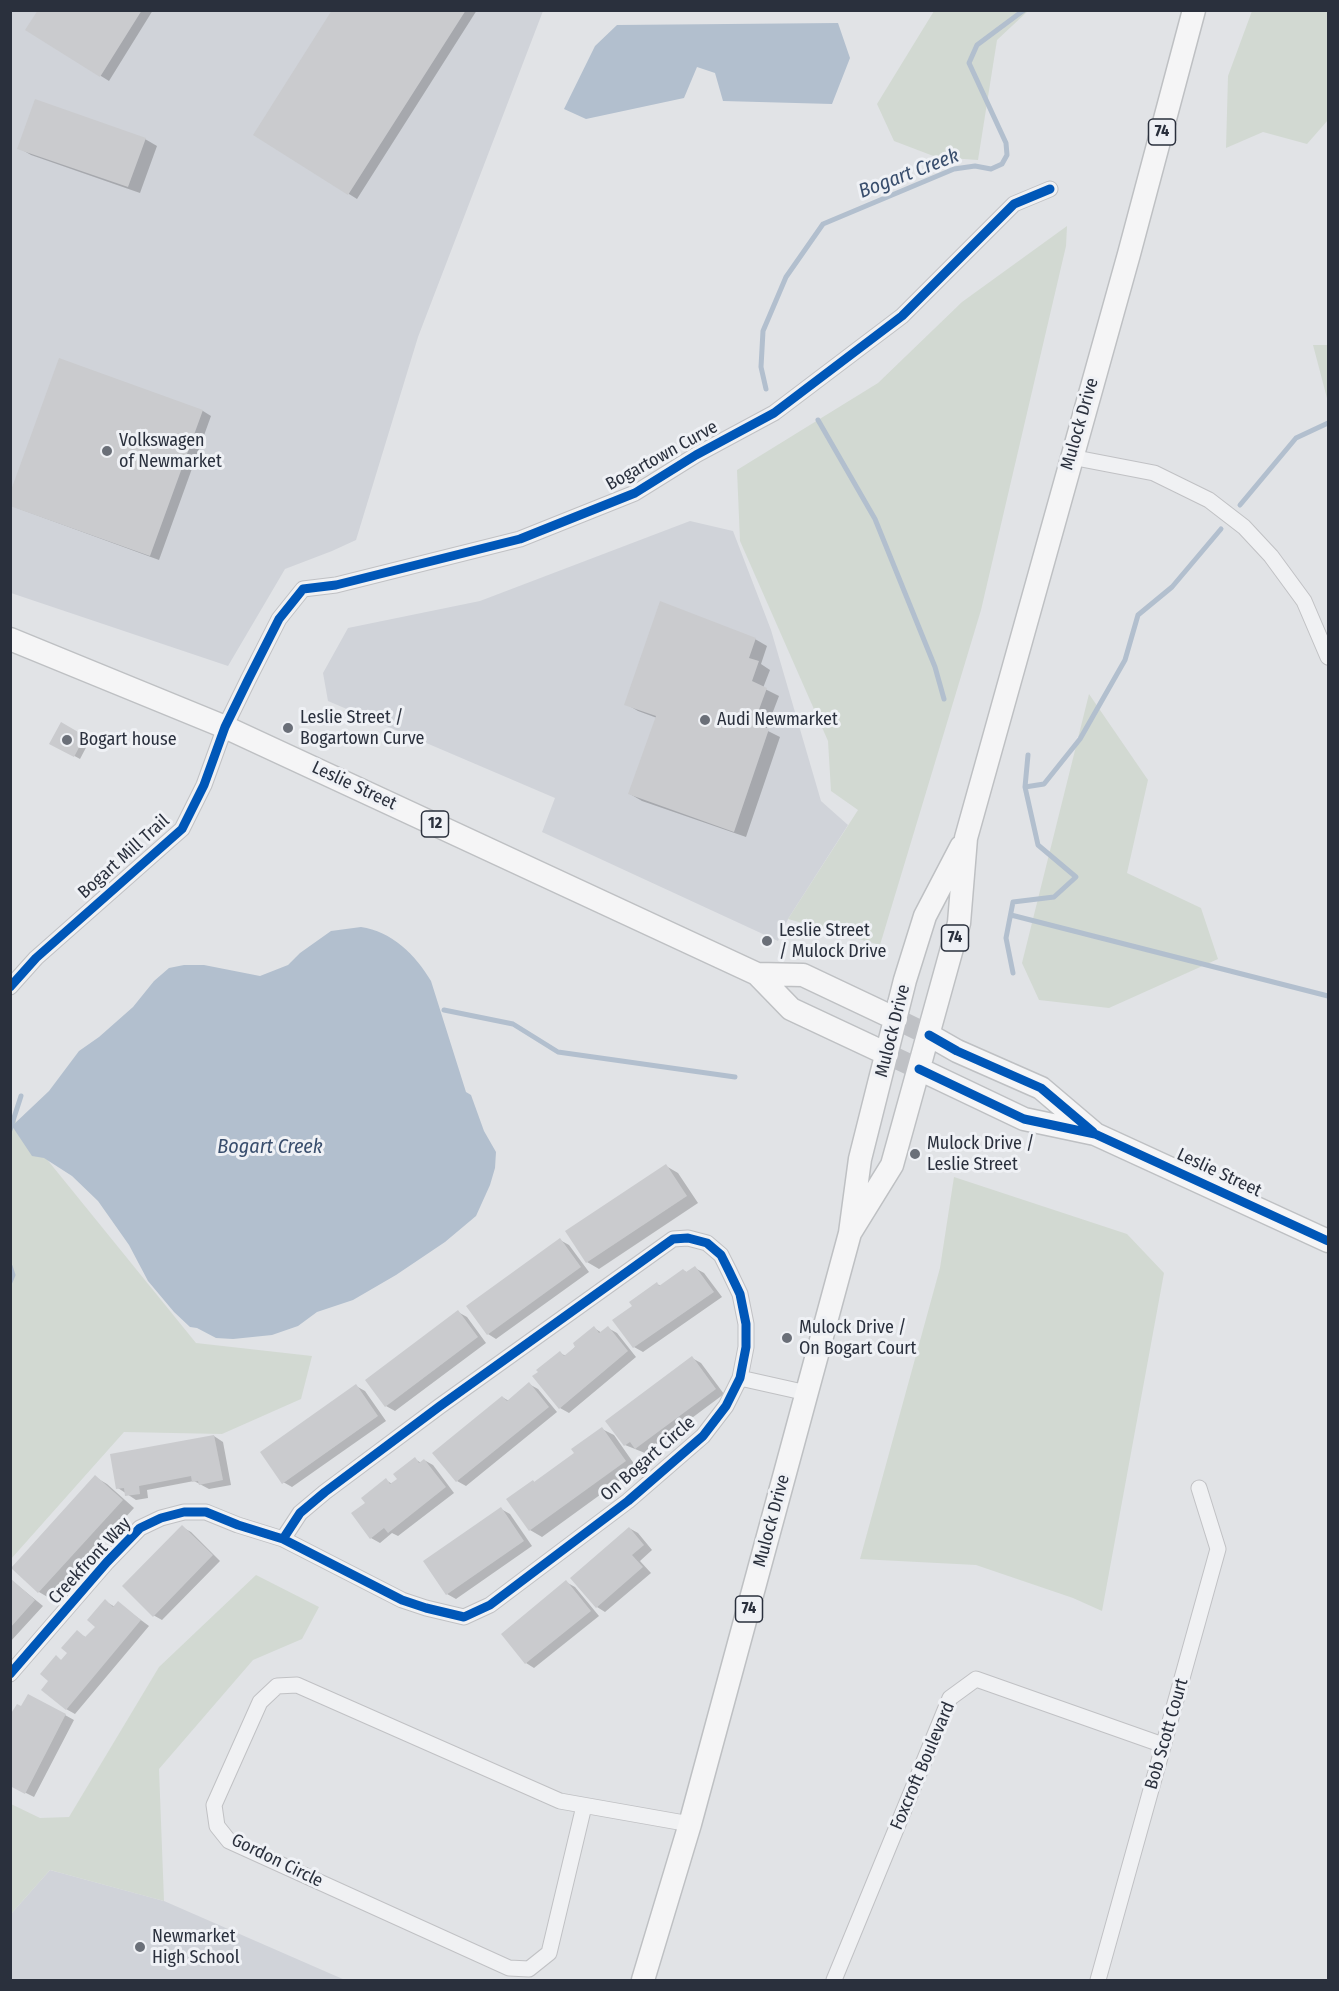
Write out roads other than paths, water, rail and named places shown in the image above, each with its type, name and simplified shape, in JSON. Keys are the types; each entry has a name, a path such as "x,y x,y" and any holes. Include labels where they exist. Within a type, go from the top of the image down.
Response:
{"main road":[{"name":"Mulock Drive","path":"850,1233 892,1165 920,1070 959,923 966,838 1129,254 1194,10"},
{"name":"Leslie Street","path":"10,639 225,727 757,974 791,1009 1024,1119 1095,1134 1329,1241"},
{"name":"Mulock Drive","path":"643,1980 690,1824 850,1233 860,1159 905,980 925,916 966,838"},
{"name":"Leslie Street","path":"757,974 803,975 896,1019 957,1051 1041,1088 1095,1134"}],"street":[{"name":"Bogartown Curve","path":"225,727 279,619 303,589 336,585 520,539 634,493 696,455 774,413 902,316 1014,204 1050,189"},
{"path":"1071,457 1154,473 1209,500 1244,527 1271,556 1304,601 1329,657"},
{"name":"Bogart Mill Trail","path":"10,987 36,958 182,829 204,785 225,727"},
{"name":"On Bogart Circle","path":"688,1238 707,1243 721,1255 729,1271 740,1294 746,1324 746,1347 740,1378 726,1406 703,1436 628,1501 490,1605 464,1617 402,1600 284,1539 300,1513 325,1492 440,1406 673,1239 688,1238"},
{"path":"740,1378 807,1393"},
{"name":"Bob Scott Court","path":"1098,1980 1218,1549 1199,1488"},
{"name":"Creekfront Way","path":"10,1674 107,1562 140,1528 161,1518 184,1512 206,1512 238,1525 284,1539"},
{"name":"Foxcroft Boulevard","path":"834,1980 950,1698 976,1679 1163,1745"},
{"name":"Gordon Circle","path":"584,1806 549,1953 529,1969 509,1968 229,1841 217,1826 214,1805 260,1702 277,1686 297,1685 560,1802 584,1806 690,1824"}],"water":[{"path":"838,23 850,58 832,104 723,101 715,73 697,67 684,98 586,119 564,109 595,46 617,25"},
{"name":"Bogart Creek","path":"361,927 382,933 402,946 418,962 431,981 466,1092 471,1095 484,1131 496,1152 495,1168 490,1185 476,1216 445,1242 353,1300 317,1312 298,1326 272,1335 233,1339 216,1338 197,1328 190,1327 174,1312 148,1281 129,1245 98,1201 72,1176 44,1158 32,1156 12,1126 49,1091 79,1051 133,1007 154,981 169,968 204,965 260,976 288,965 300,953 331,931"}],"waterway":[{"name":"Bogart Creek","path":"766,389 761,367 763,331 786,277 823,224 954,169 975,166 991,169 1002,164 1007,155 1006,143 969,63 977,45 1024,10"},
{"name":"Bogart Creek","path":"818,420 875,519 935,667 944,699"},
{"path":"1240,505 1296,438 1328,423"},
{"path":"1025,787 1044,784 1080,739 1125,660 1138,615 1172,587 1221,529"},
{"name":"Bogart Creek","path":"1013,973 1006,938 1013,902 1054,897 1076,877 1038,845 1025,787 1028,755"},
{"path":"1011,915 1328,996"},
{"name":"Bogart Creek","path":"444,1010 513,1024 558,1052 735,1077"},
{"name":"Bogart Creek","path":"10,1130 21,1096"},
{"name":"Bogart Creek","path":"10,1266 13,1275 10,1282"}],"place":[{"name":"Volkswagen of Newmarket","path":"107,451"},
{"name":"Audi Newmarket","path":"705,720"},
{"name":"Leslie Street / Bogartown Curve","path":"288,728"},
{"name":"Bogart house","path":"67,740"},
{"name":"Leslie Street / Mulock Drive","path":"767,941"},
{"name":"Mulock Drive / Leslie Street","path":"915,1154"},
{"name":"Mulock Drive / On Bogart Court","path":"787,1338"},
{"name":"Newmarket High School","path":"140,1947"}]}
